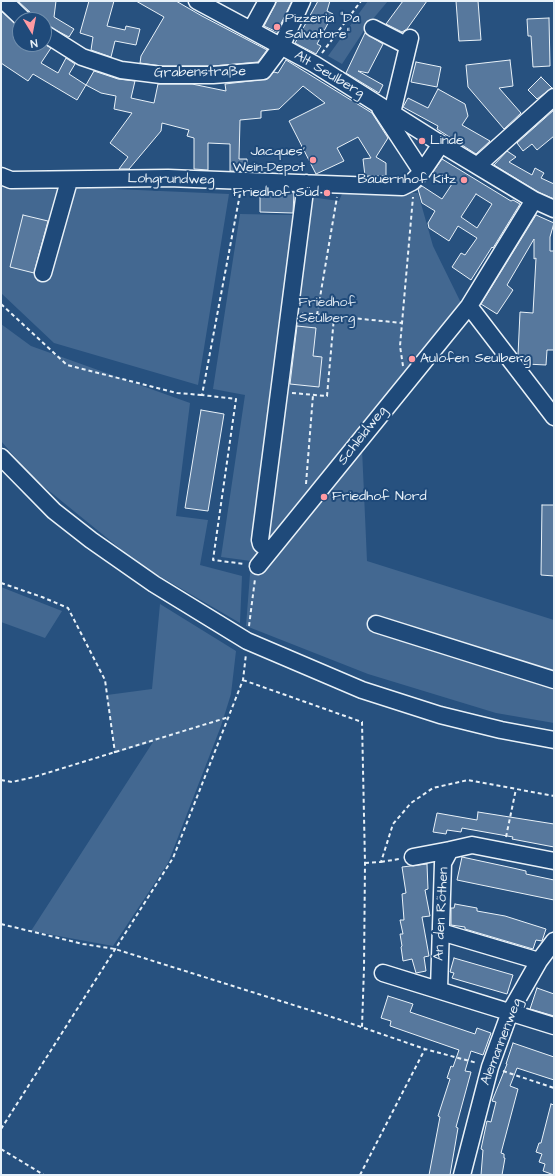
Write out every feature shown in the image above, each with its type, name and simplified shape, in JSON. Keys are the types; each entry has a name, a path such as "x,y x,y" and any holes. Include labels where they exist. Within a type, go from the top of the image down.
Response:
{"street":[{"path":"4,1 16,12"},
{"name":"Alt Seulberg","path":"197,1 314,64 441,144 534,200 554,209"},
{"path":"251,30 266,1"},
{"path":"281,47 302,1"},
{"path":"373,28 409,42 392,113"},
{"name":"Grabenstraße","path":"52,38 82,57 121,70 161,75 213,75 263,71 281,47"},
{"path":"478,165 554,97"},
{"name":"Alt Seulberg","path":"377,104 417,177"},
{"path":"417,177 441,144"},
{"name":"Lohgrundweg","path":"1,176 11,180 69,181 168,178 243,182 306,183 339,186 402,187 417,177"},
{"path":"43,273 69,181"},
{"path":"269,551 261,544 260,540 306,183"},
{"path":"534,200 469,306 554,417"},
{"name":"Schleidweg","path":"258,566 469,306"},
{"path":"1,457 54,511 91,540 154,584 247,641 369,692 440,715 501,730 554,740"},
{"path":"376,624 554,680"},
{"name":"An den Röthen","path":"439,989 443,864 450,850 472,845 504,850 554,861"},
{"path":"413,857 450,850"},
{"path":"441,932 538,960"},
{"name":"Alemannenweg","path":"462,1175 490,1067 510,1012 538,960 554,941"},
{"path":"383,973 439,989 554,1026"}],"path":[{"path":"314,64 361,1"},
{"path":"411,376 407,374 402,364 400,346 413,192 417,177"},
{"path":"202,395 234,219 243,182"},
{"path":"317,315 339,186"},
{"path":"1,304 67,365 177,393 236,399 213,560 258,566 243,680 173,858 1,1129"},
{"path":"290,311 334,317 402,323"},
{"path":"279,392 326,396 334,317"},
{"path":"313,395 306,489 316,496"},
{"path":"1,583 42,596 68,608 105,680 116,754"},
{"path":"243,680 362,722 365,863 362,1027"},
{"path":"1,780 12,782 34,777 116,754 229,717"},
{"path":"381,862 393,824 411,803 433,788 468,780 554,796"},
{"path":"504,850 516,789"},
{"path":"365,863 413,857"},
{"path":"1,924 83,944 115,948 362,1027 425,1049 360,1175"},
{"path":"1,1149 44,1175"}],"green space":[{"path":"368,1 388,1 367,26 342,64 328,56"},
{"path":"1,184 229,194 198,385 54,343 1,293"},
{"name":"Friedhof Seulberg","path":"344,189 418,193 433,246 463,307 361,426 367,561 554,620 554,723 496,713 368,674 246,626 251,561 221,557 245,395 213,389 240,214 294,215 296,192 310,192 310,197 339,201"},
{"path":"1,324 31,346 190,403 176,516 208,520 200,565 242,576 240,623 139,564 32,477 1,441"},
{"path":"1,587 62,611 45,638 1,622"},
{"path":"160,604 236,651 231,694 221,726 168,863 113,946 31,931 153,742 115,753 107,695 152,689"}],"building":[{"path":"18,1 56,1 54,17 74,29 69,37 52,28 52,12 30,12"},
{"path":"89,1 114,1 107,26 125,30 126,26 140,29 136,45 115,41 111,57 91,50 93,37 80,33"},
{"path":"136,1 176,1 267,50 258,62 213,66 162,66 140,63 141,56 164,17"},
{"path":"277,1 292,1 277,32 264,26"},
{"path":"318,1 330,1 327,11 333,14 317,44 321,46 316,54 295,43"},
{"path":"403,1 427,1 407,29 402,32 386,24"},
{"path":"456,1 478,1 481,40 459,41"},
{"path":"1,11 12,21 12,52 48,52 41,63 58,73 66,58 75,64 69,74 86,85 77,100 33,74 28,81 1,63"},
{"path":"549,18 550,66 533,67 531,36 528,36 527,19"},
{"path":"365,33 383,44 368,73 358,71 383,85 379,93 346,73"},
{"path":"286,60 372,113 388,138 376,157 386,163 386,176 365,176 363,159 371,158 358,137 337,148 344,161 316,174 289,121 325,103 303,86 279,109 261,111 261,118 240,120 239,159 247,159 247,172 230,171 230,144 208,143 208,170 194,169 194,138 187,136 189,130 162,123 161,131 129,169 119,169 128,157 110,143 132,113 114,109 116,96 101,93 86,85 94,71 118,79 135,81 131,98 154,103 158,84 192,84 226,91 225,84 267,79 274,72 278,73"},
{"path":"510,60 513,86 499,88 521,113 504,129 468,87 466,65"},
{"path":"416,62 441,67 437,87 411,82"},
{"path":"541,77 552,88 537,99 528,90"},
{"path":"438,89 465,104 468,116 462,125 490,141 476,154 437,129 438,126 403,107 408,98 428,108"},
{"path":"554,110 554,136 537,150 532,144 523,151 517,143"},
{"path":"507,151 516,157 509,162 532,175 535,168 544,173 541,178 554,184 554,199 538,192 494,165"},
{"path":"442,159 511,201 513,200 520,204 471,280 452,267 461,253 465,255 477,238 458,226 449,241 429,228 428,223 435,211 422,203 418,189 422,186 442,199 452,184 433,172","holes":["476,194 492,204 477,228 461,217"]},
{"path":"260,191 294,192 293,213 260,212"},
{"path":"23,215 48,221 34,273 10,267"},
{"path":"536,215 554,223 550,237 550,251 554,251 554,350 547,350 546,365 526,364 518,355 520,312 533,313 536,258 534,259 534,239 507,285 513,290 497,314 481,304"},
{"path":"297,326 316,328 313,356 322,357 319,387 290,384"},
{"path":"201,410 224,414 208,511 185,508"},
{"path":"542,505 554,505 554,576 541,575"},
{"path":"478,812 554,824 554,847 512,839 513,837 462,828 461,832 447,830 446,834 433,832 437,813 477,820"},
{"path":"462,857 526,871 526,874 554,880 554,900 457,880"},
{"path":"427,864 428,889 425,890 430,916 422,917 429,956 424,957 426,971 416,973 412,959 403,961 401,947 400,934 403,934 400,920 404,920 402,894 406,893 402,867"},
{"path":"455,904 477,908 477,911 505,916 546,929 542,941 536,940 533,949 465,929 465,927 451,925 451,908 454,908"},
{"path":"454,958 513,975 507,994 452,978 454,973 450,972"},
{"path":"537,988 554,994 554,1016 530,1009"},
{"path":"388,996 413,1004 410,1012 475,1034 477,1028 491,1033 483,1055 471,1051 465,1071 471,1072 456,1127 458,1128 450,1175 429,1175 440,1117 438,1116 450,1079 447,1078 459,1050 390,1026 391,1021 381,1018"},
{"path":"513,1043 554,1057 554,1080 517,1068 510,1086 518,1089 501,1153 504,1154 505,1158 502,1175 481,1175 483,1150 481,1149 487,1121 491,1122 496,1102 492,1101 507,1064"},
{"path":"551,1104 554,1105 554,1175 543,1171 545,1164 539,1162 542,1154 536,1152 539,1143 541,1143"}],"place":[{"name":"Pizzeria \"Da Salvatore\"","path":"277,27"},
{"name":"Linde","path":"422,141"},
{"name":"Jacques’ Wein-Depot","path":"313,160"},
{"name":"Bauernhof Kitz","path":"464,180"},
{"name":"Friedhof Süd","path":"327,193"},
{"name":"Aulofen Seulberg","path":"412,359"},
{"name":"Friedhof Nord","path":"324,497"}]}
